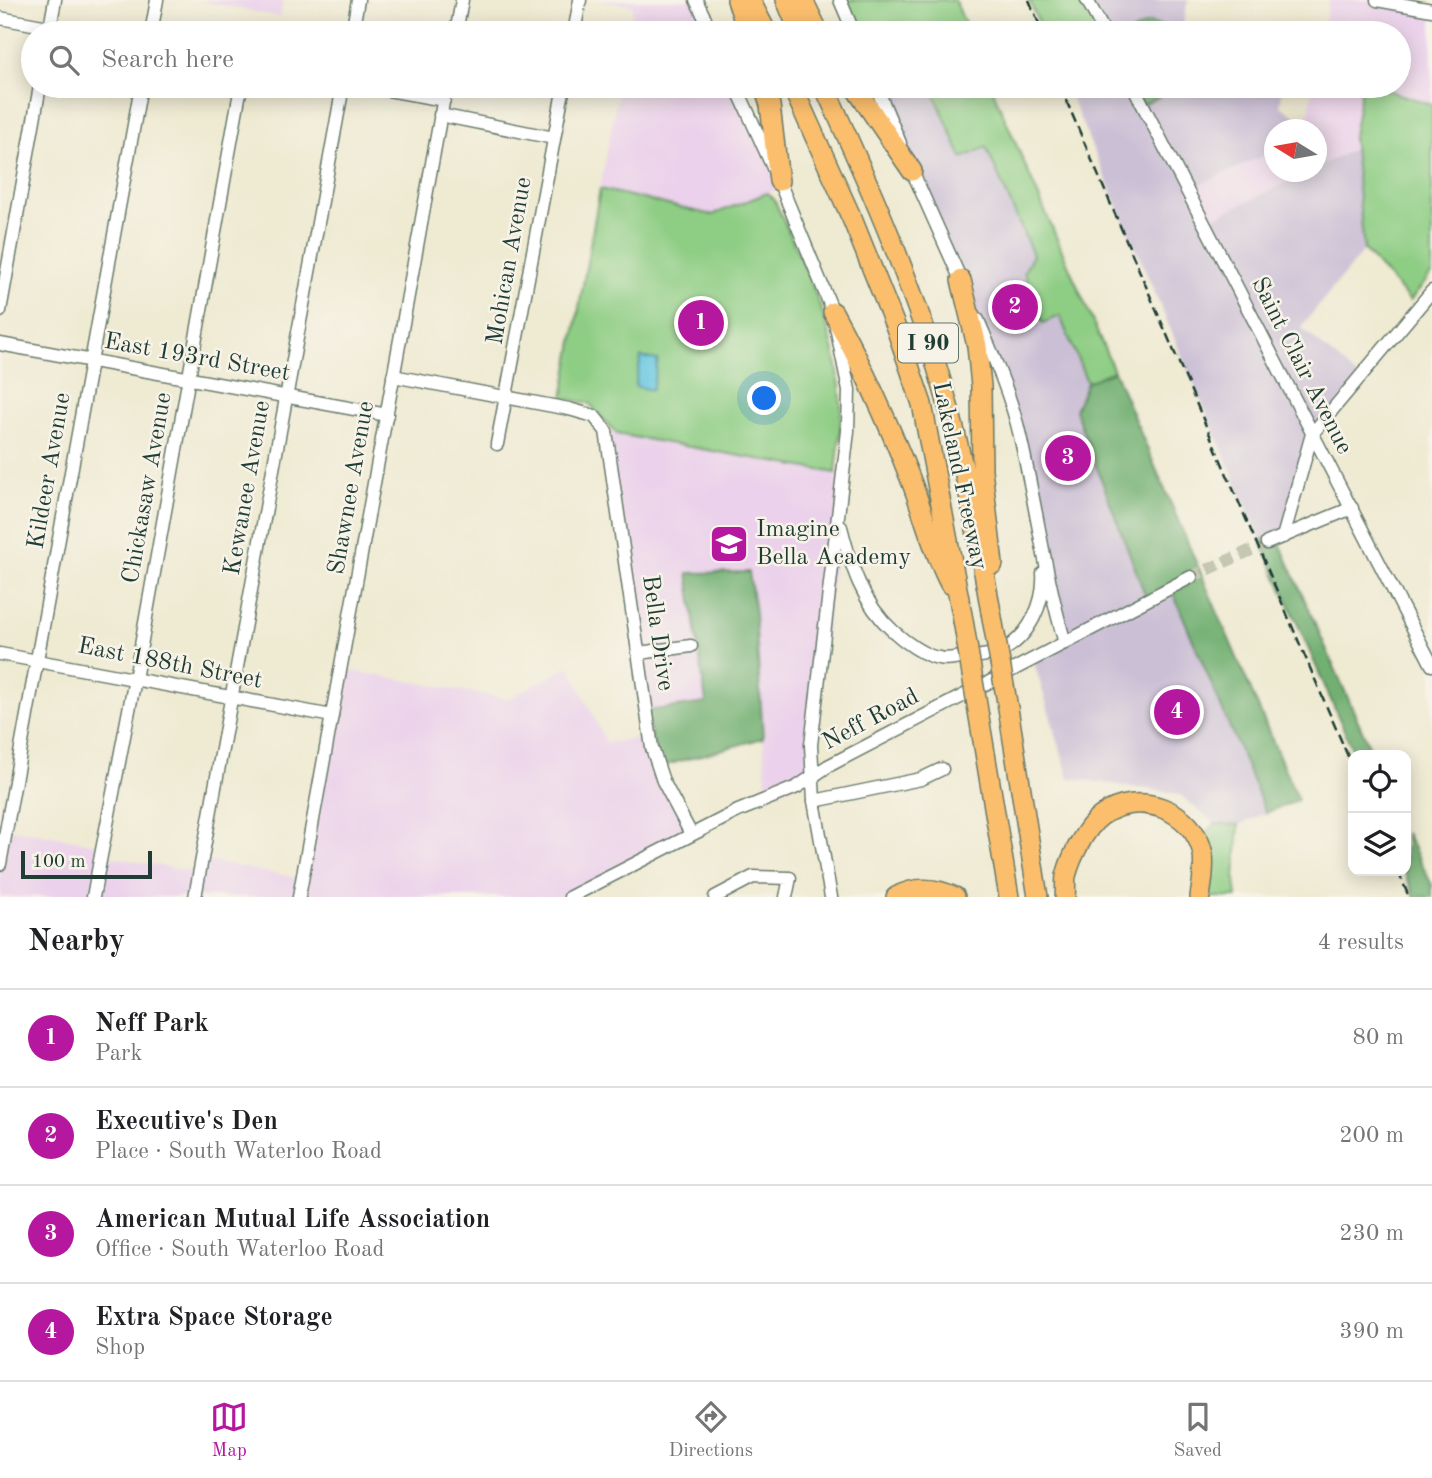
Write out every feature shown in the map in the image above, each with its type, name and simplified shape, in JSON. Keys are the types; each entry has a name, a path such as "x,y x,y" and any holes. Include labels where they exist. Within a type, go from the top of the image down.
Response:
{"highway":[{"path":"737,0 743,21"},
{"path":"751,0 761,21"},
{"path":"786,0 795,21"},
{"path":"803,0 813,21"},
{"path":"768,98 779,181"},
{"name":"Lakeland Freeway","path":"797,98 853,221 922,404 961,611 1009,897"},
{"name":"Lakeland Freeway","path":"829,98 894,248 940,381 968,489 994,611"},
{"path":"862,98 912,171"},
{"path":"961,280 977,346 980,373 982,470 991,533 994,611 1038,897"},
{"path":"832,312 851,346 911,479 941,567 961,611"},
{"path":"1065,897 1066,876 1089,830 1100,817 1116,808 1134,804 1151,804 1171,811 1190,828 1203,853 1204,870 1200,897"},
{"path":"896,897 925,889 946,892 955,897"}],"street":[{"path":"51,21 55,0"},
{"path":"153,21 156,0"},
{"path":"354,21 358,0"},
{"path":"458,21 462,0"},
{"path":"576,21 580,0"},
{"path":"696,0 706,21"},
{"path":"840,0 849,21"},
{"path":"1087,0 1098,21"},
{"path":"1377,0 1432,10"},
{"path":"0,18 21,23"},
{"path":"0,311 38,98"},
{"name":"Kildeer Avenue","path":"0,864 139,98"},
{"name":"Chickasaw Avenue","path":"93,897 135,679 239,98"},
{"name":"Kewanee Avenue","path":"195,897 341,98"},
{"path":"432,98 443,100"},
{"name":"Mohican Avenue","path":"497,444 562,98"},
{"path":"741,98 779,181 832,312 849,390 849,431 811,746 814,800 831,897"},
{"path":"881,98 1000,370 1020,434 1042,547 1065,643"},
{"name":"Saint Clair Avenue","path":"1139,98 1432,665"},
{"name":"Shawnee Avenue","path":"299,897 443,100"},
{"path":"440,115 554,138"},
{"path":"1283,537 1312,434 1432,291"},
{"name":"East 193rd Street","path":"0,344 387,415"},
{"path":"393,376 507,397"},
{"name":"Bella Drive","path":"507,397 594,416 606,431 652,748 663,781 691,834"},
{"path":"1267,543 1352,508"},
{"path":"838,517 852,569 870,605 894,632 922,651 939,658 974,656 1002,650 1021,635 1038,607 1044,584 1042,547"},
{"name":"Neff Road","path":"570,897 750,805 797,787 828,766 1191,577"},
{"path":"639,653 691,646"},
{"name":"East 188th Street","path":"0,654 332,716"},
{"path":"814,800 921,779 942,769"},
{"path":"715,897 753,877 790,878 786,897"}],"shaded area":[{"path":"205,0 283,0 280,17"},
{"path":"602,0 696,0 706,21 631,21 633,6"},
{"path":"1087,0 1188,0 1184,21 1098,21"},
{"path":"1329,0 1377,0 1432,10 1432,105 1411,98 1411,21 1325,21"},
{"path":"617,98 741,98 782,187 712,215 600,189"},
{"path":"882,98 936,98 961,157 986,146 1033,255 1024,273 1043,323 1060,316 1087,382 1075,410 1171,588 1266,813 1239,825 1215,824 1179,794 1069,778 1033,659 1065,642 1020,434"},
{"path":"1071,98 1139,98 1143,105 1157,98 1281,98 1280,106 1301,119 1264,119 1264,156 1188,190 1204,222 1287,182 1327,182 1327,162 1354,149 1364,250 1301,327 1359,378 1312,434 1283,537 1263,545"},
{"path":"1311,98 1360,98 1353,136 1354,149 1327,162 1327,119 1308,119"},
{"path":"1264,156 1264,182 1287,182 1204,222 1188,190"},
{"name":"Imagine Bella Academy","path":"606,431 843,474 811,777 767,798 755,613 749,572 688,574 706,704 646,711"},
{"path":"570,666 606,743 650,736 691,834 570,897 0,897 0,809 10,811 7,828 103,845 102,855 199,873 202,860 302,879 341,669 508,699"}],"green space":[{"path":"840,0 955,0 964,21 849,21"},
{"path":"1029,0 1087,0 1098,21 1038,21"},
{"path":"936,98 996,98 1114,371 1087,382 1060,316 1043,323 1024,272 1033,255 986,147 962,158"},
{"path":"1139,98 1157,98 1143,105"},
{"path":"1360,98 1411,98 1432,105 1432,273 1410,301 1364,250 1353,136"},
{"path":"600,189 712,215 767,193 774,199 814,290 836,362 841,408 836,473 617,434 589,403 563,398"},
{"path":"1114,371 1298,800 1266,813 1171,588 1147,600 1075,410 1087,382"},
{"path":"1278,539 1371,750 1353,750 1263,545"},
{"path":"749,572 755,613 763,738 659,767 646,711 706,703 688,573"},
{"path":"1215,824 1239,825 1235,878 1237,897 1200,897 1198,839"},
{"path":"1411,843 1432,885 1432,897 1415,897 1406,876 1411,876"}],"water":[{"path":"641,357 658,360 652,390 635,386"}],"tunnel":[{"path":"1191,577 1267,543"}],"railway":[{"path":"1029,0 1038,21"},
{"path":"1065,98 1348,756"},
{"path":"1400,876 1409,897"}],"place":[{"name":"Executive's Den","path":"1015,307"},
{"name":"Neff Park","path":"701,323"},
{"name":"American Mutual Life Association","path":"1068,458"},
{"name":"Imagine Bella Academy","path":"729,544"},
{"name":"Extra Space Storage","path":"1177,712"}]}
